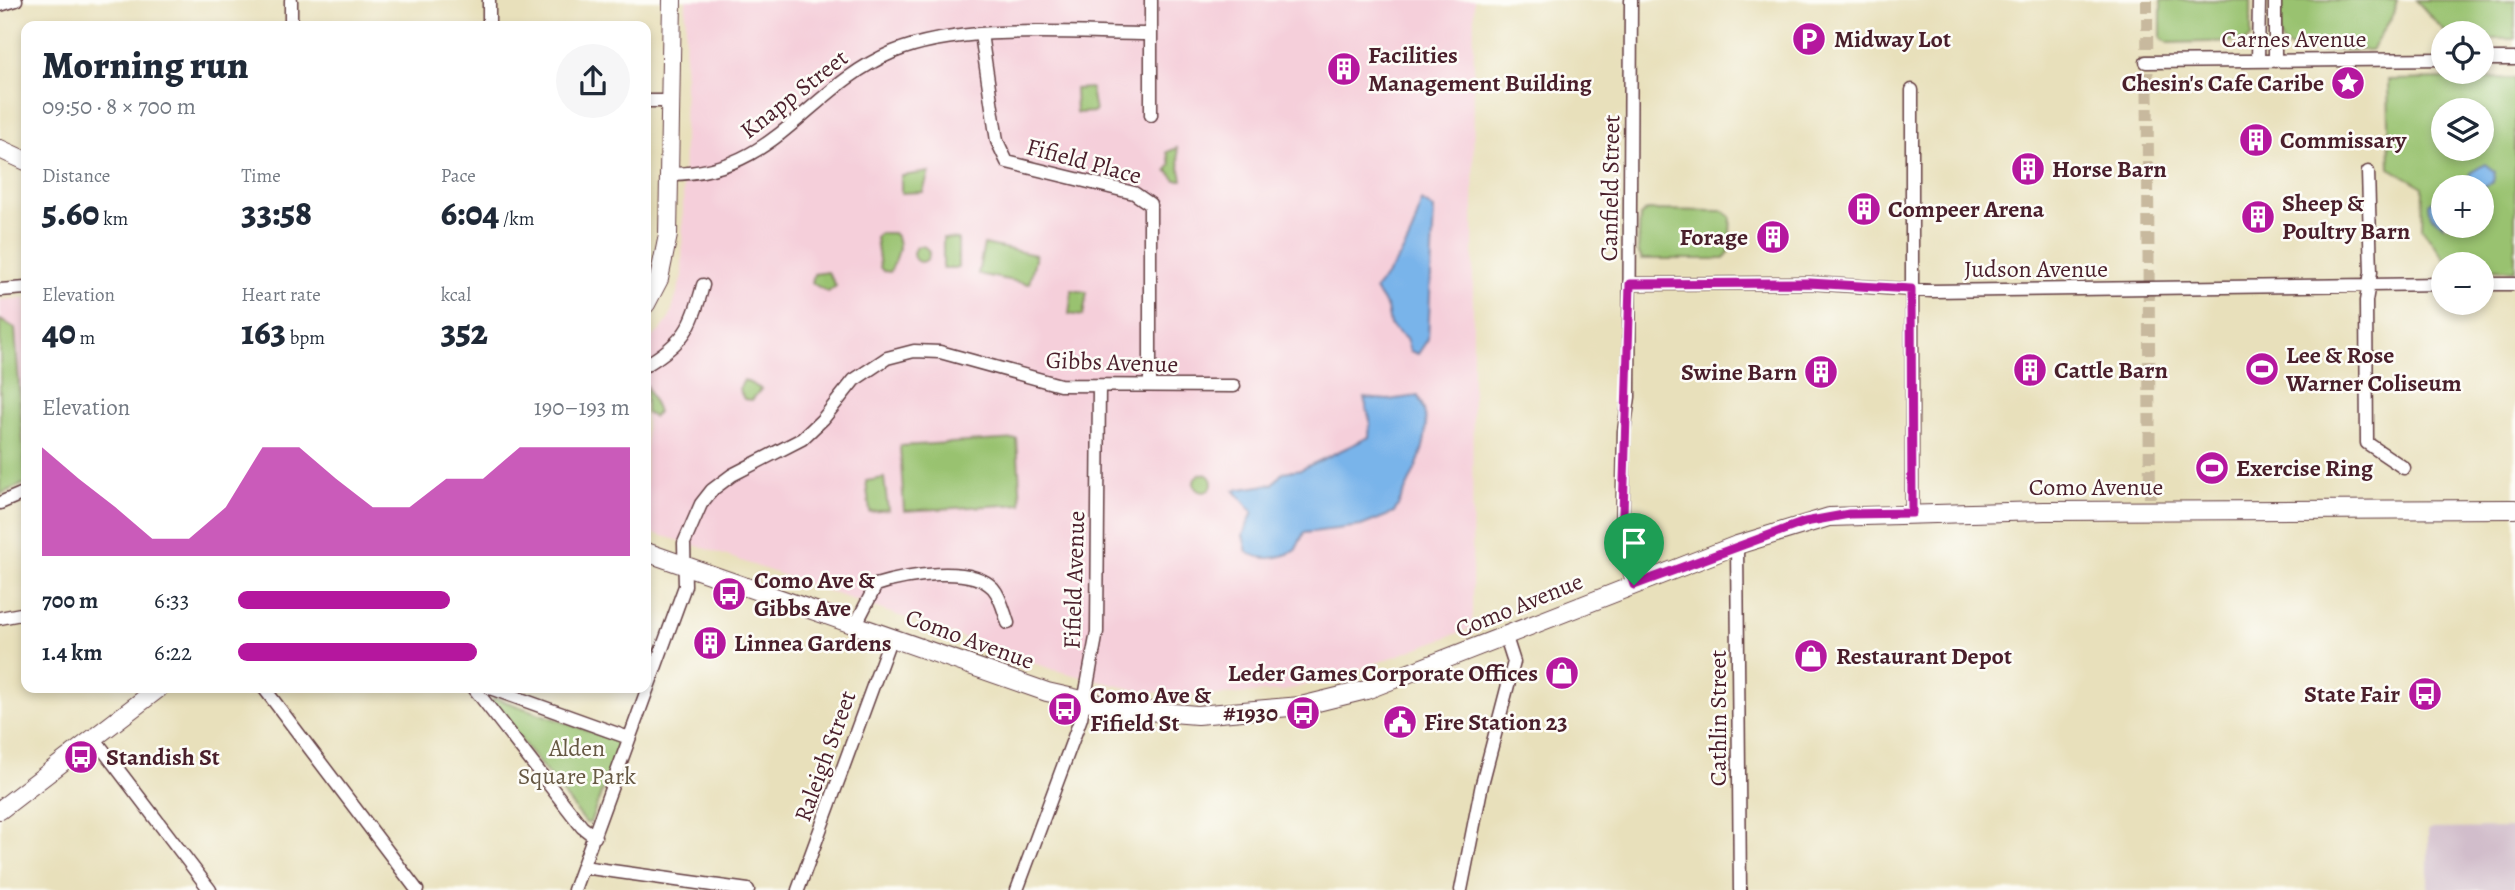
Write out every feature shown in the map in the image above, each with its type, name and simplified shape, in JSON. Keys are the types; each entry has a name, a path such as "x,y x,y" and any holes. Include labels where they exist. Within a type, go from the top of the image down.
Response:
{"main road":[{"path":"651,289 666,256 671,174 672,0"},
{"path":"0,149 21,159"},
{"name":"Como Avenue","path":"651,554 1037,689 1084,702 1139,711 1196,715 1301,706 1366,690 1737,545 1829,517 1912,513 2515,509"},
{"path":"0,810 152,693"}],"street":[{"path":"0,5 16,0"},
{"path":"291,0 291,21"},
{"path":"489,0 489,21"},
{"path":"1151,0 1151,115"},
{"name":"Canfield Street","path":"1631,0 1630,284 1622,547 1634,585"},
{"path":"2258,61 2259,0"},
{"path":"2275,0 2275,61"},
{"name":"Knapp Street","path":"671,174 720,167 758,151 777,139 838,84 884,56 934,39 981,34 1151,34"},
{"name":"Fifield Place","path":"981,34 997,141 1007,162 1134,193 1146,199 1150,208 1150,386"},
{"name":"Carnes Avenue","path":"2146,62 2431,59"},
{"path":"2494,59 2515,59"},
{"path":"1912,90 1912,513"},
{"path":"651,101 671,101"},
{"path":"2368,172 2367,443 2404,468"},
{"name":"Judson Avenue","path":"1630,284 1809,283 1911,289 2118,290 2431,285"},
{"path":"2494,284 2515,284"},
{"path":"651,362 676,345 689,330 703,285"},
{"path":"0,290 21,288"},
{"name":"Gibbs Avenue","path":"651,678 685,586 684,543 701,505 712,490 732,475 802,439 823,419 854,380 887,358 914,351 940,352 1037,381 1099,386 1234,386"},
{"name":"Fifield Avenue","path":"1017,890 1084,702 1097,632 1099,386"},
{"path":"0,503 21,494"},
{"name":"Cathlin Street","path":"1737,545 1740,890"},
{"path":"856,624 876,586 959,573 976,576 991,586 999,596 1008,623"},
{"path":"0,618 21,614"},
{"name":"Raleigh Street","path":"798,890 891,637"},
{"path":"1461,890 1482,784 1514,662 1506,637"},
{"path":"268,693 416,890"},
{"path":"478,693 582,827 594,837"},
{"path":"504,693 629,738"},
{"name":"Gibbs Avenue","path":"574,890 646,693"},
{"path":"94,738 210,890"},
{"path":"583,867 748,890"}],"shaded area":[{"path":"686,0 1474,0 1472,628 1347,674 1284,691 1203,696 1139,691 1054,670 707,549 651,532 651,338 670,317 682,276"},
{"path":"21,298 21,396 15,328 0,320 0,300"},
{"path":"2515,828 2515,890 2428,890 2428,829"}],"green space":[{"path":"2161,0 2251,0 2251,37 2246,41 2168,43 2161,38"},
{"path":"2280,0 2397,0 2392,17 2371,50 2310,50 2283,44 2279,29"},
{"path":"2416,0 2515,0 2515,39 2494,39 2494,21 2435,21"},
{"path":"2494,78 2515,78 2515,270 2494,269 2494,252 2439,252 2422,228 2423,187 2390,168 2388,80 2431,79 2431,84 2494,84"},
{"path":"1091,88 1095,112 1076,113 1075,89"},
{"path":"1177,148 1182,180 1176,180 1167,170 1171,165 1167,152"},
{"path":"929,172 923,192 901,193 901,176"},
{"path":"1647,210 1723,211 1731,217 1729,252 1724,259 1642,259 1638,251 1640,216"},
{"path":"880,233 893,233 897,237 898,252 890,272 883,271 880,267 876,238"},
{"path":"943,238 958,239 958,268 943,268"},
{"path":"984,244 1036,255 1029,284 978,274"},
{"path":"918,246 924,246 929,254 927,260 918,262 913,257 913,251"},
{"path":"828,272 836,286 828,292 812,283 814,274"},
{"path":"1072,290 1087,292 1083,316 1069,314"},
{"path":"0,320 15,328 21,413 21,485 0,494"},
{"path":"744,380 761,389 752,400 744,399 739,389"},
{"path":"651,396 658,412 651,416"},
{"path":"1017,439 1021,504 904,511 900,446"},
{"path":"1203,474 1209,477 1212,483 1209,489 1203,492 1197,489 1194,483 1197,477"},
{"path":"884,478 888,510 870,512 866,481"},
{"name":"Alden Square Park","path":"495,698 615,740 618,748 590,823 586,823 491,702"}],"water":[{"path":"2485,164 2495,172 2494,177 2470,173"},
{"path":"1421,201 1434,209 1428,339 1418,354 1410,351 1406,339 1390,325 1387,308 1375,290 1404,249"},
{"path":"1418,396 1424,410 1425,440 1415,471 1394,513 1361,526 1304,533 1295,551 1283,556 1265,558 1247,552 1243,535 1253,512 1234,490 1273,484 1283,472 1302,469 1369,437 1370,420 1364,398 1388,400"}],"tunnel":[{"path":"2147,0 2150,510"}],"place":[{"name":"Midway Lot","path":"1809,39"},
{"name":"Facilities Management Building","path":"1344,69"},
{"name":"Chesin's Cafe Caribe","path":"2348,83"},
{"name":"Commissary","path":"2256,140"},
{"name":"Horse Barn","path":"2028,169"},
{"name":"Compeer Arena","path":"1864,209"},
{"name":"Sheep & Poultry Barn","path":"2258,217"},
{"name":"Forage","path":"1773,237"},
{"name":"Lee & Rose Warner Coliseum","path":"2262,369"},
{"name":"Cattle Barn","path":"2030,370"},
{"name":"Swine Barn","path":"1821,372"},
{"name":"Exercise Ring","path":"2212,468"},
{"name":"Como Ave & Gibbs Ave","path":"729,594"},
{"name":"Linnea Gardens","path":"710,643"},
{"name":"Restaurant Depot","path":"1811,656"},
{"name":"Leder Games Corporate Offices","path":"1562,673"},
{"name":"State Fair","path":"2425,694"},
{"name":"Como Ave & Fifield St","path":"1065,709"},
{"name":"#1930","path":"1303,713"},
{"name":"Fire Station 23","path":"1400,722"},
{"name":"Standish St","path":"81,757"}],"route":[{"path":"1809,283 1911,289 1912,513 1849,514 1805,522 1634,585 1622,547 1624,430 1629,397 1630,284 1809,283"}]}
